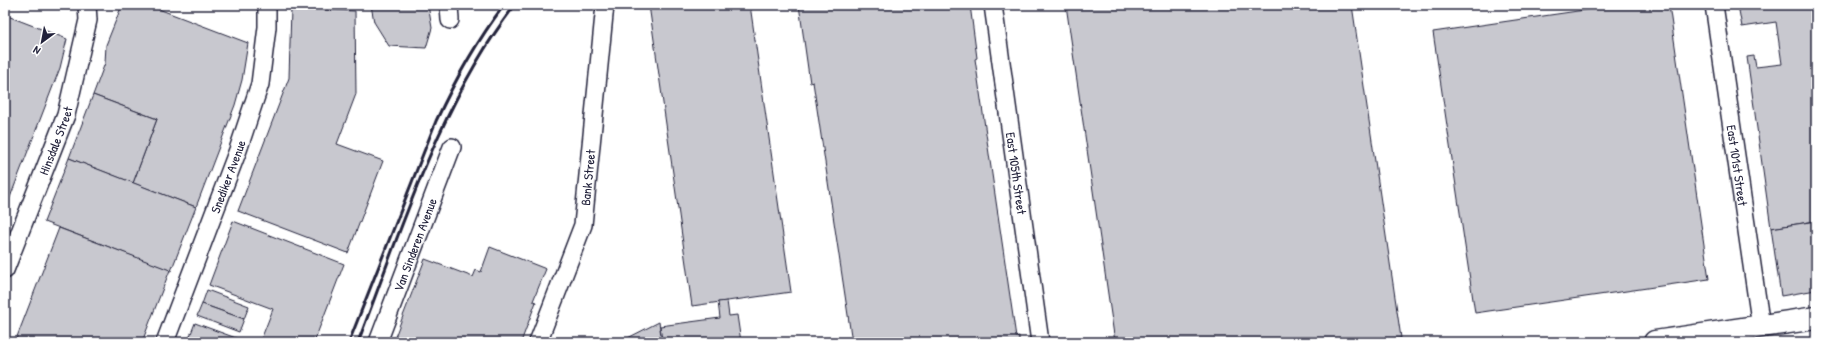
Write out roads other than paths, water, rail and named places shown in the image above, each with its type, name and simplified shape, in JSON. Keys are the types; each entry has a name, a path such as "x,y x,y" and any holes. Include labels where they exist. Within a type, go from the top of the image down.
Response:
{"main road":[{"path":"1655,342 1816,318"}],"street":[{"name":"Hinsdale Street","path":"5,270 66,115 88,20 87,5"},
{"name":"Snediker Avenue","path":"165,342 238,150 260,84 267,27 267,5"},
{"name":"Bank Street","path":"538,342 583,225 605,5"},
{"name":"East 105th Street","path":"993,5 1040,342"},
{"name":"East 101st Street","path":"1714,5 1761,326"},
{"name":"Van Sinderen Avenue","path":"378,342 452,147"}],"railway":[{"path":"349,342 436,121 467,61 504,5"},
{"path":"358,342 407,211 444,124 465,83 489,43 515,5"}]}
